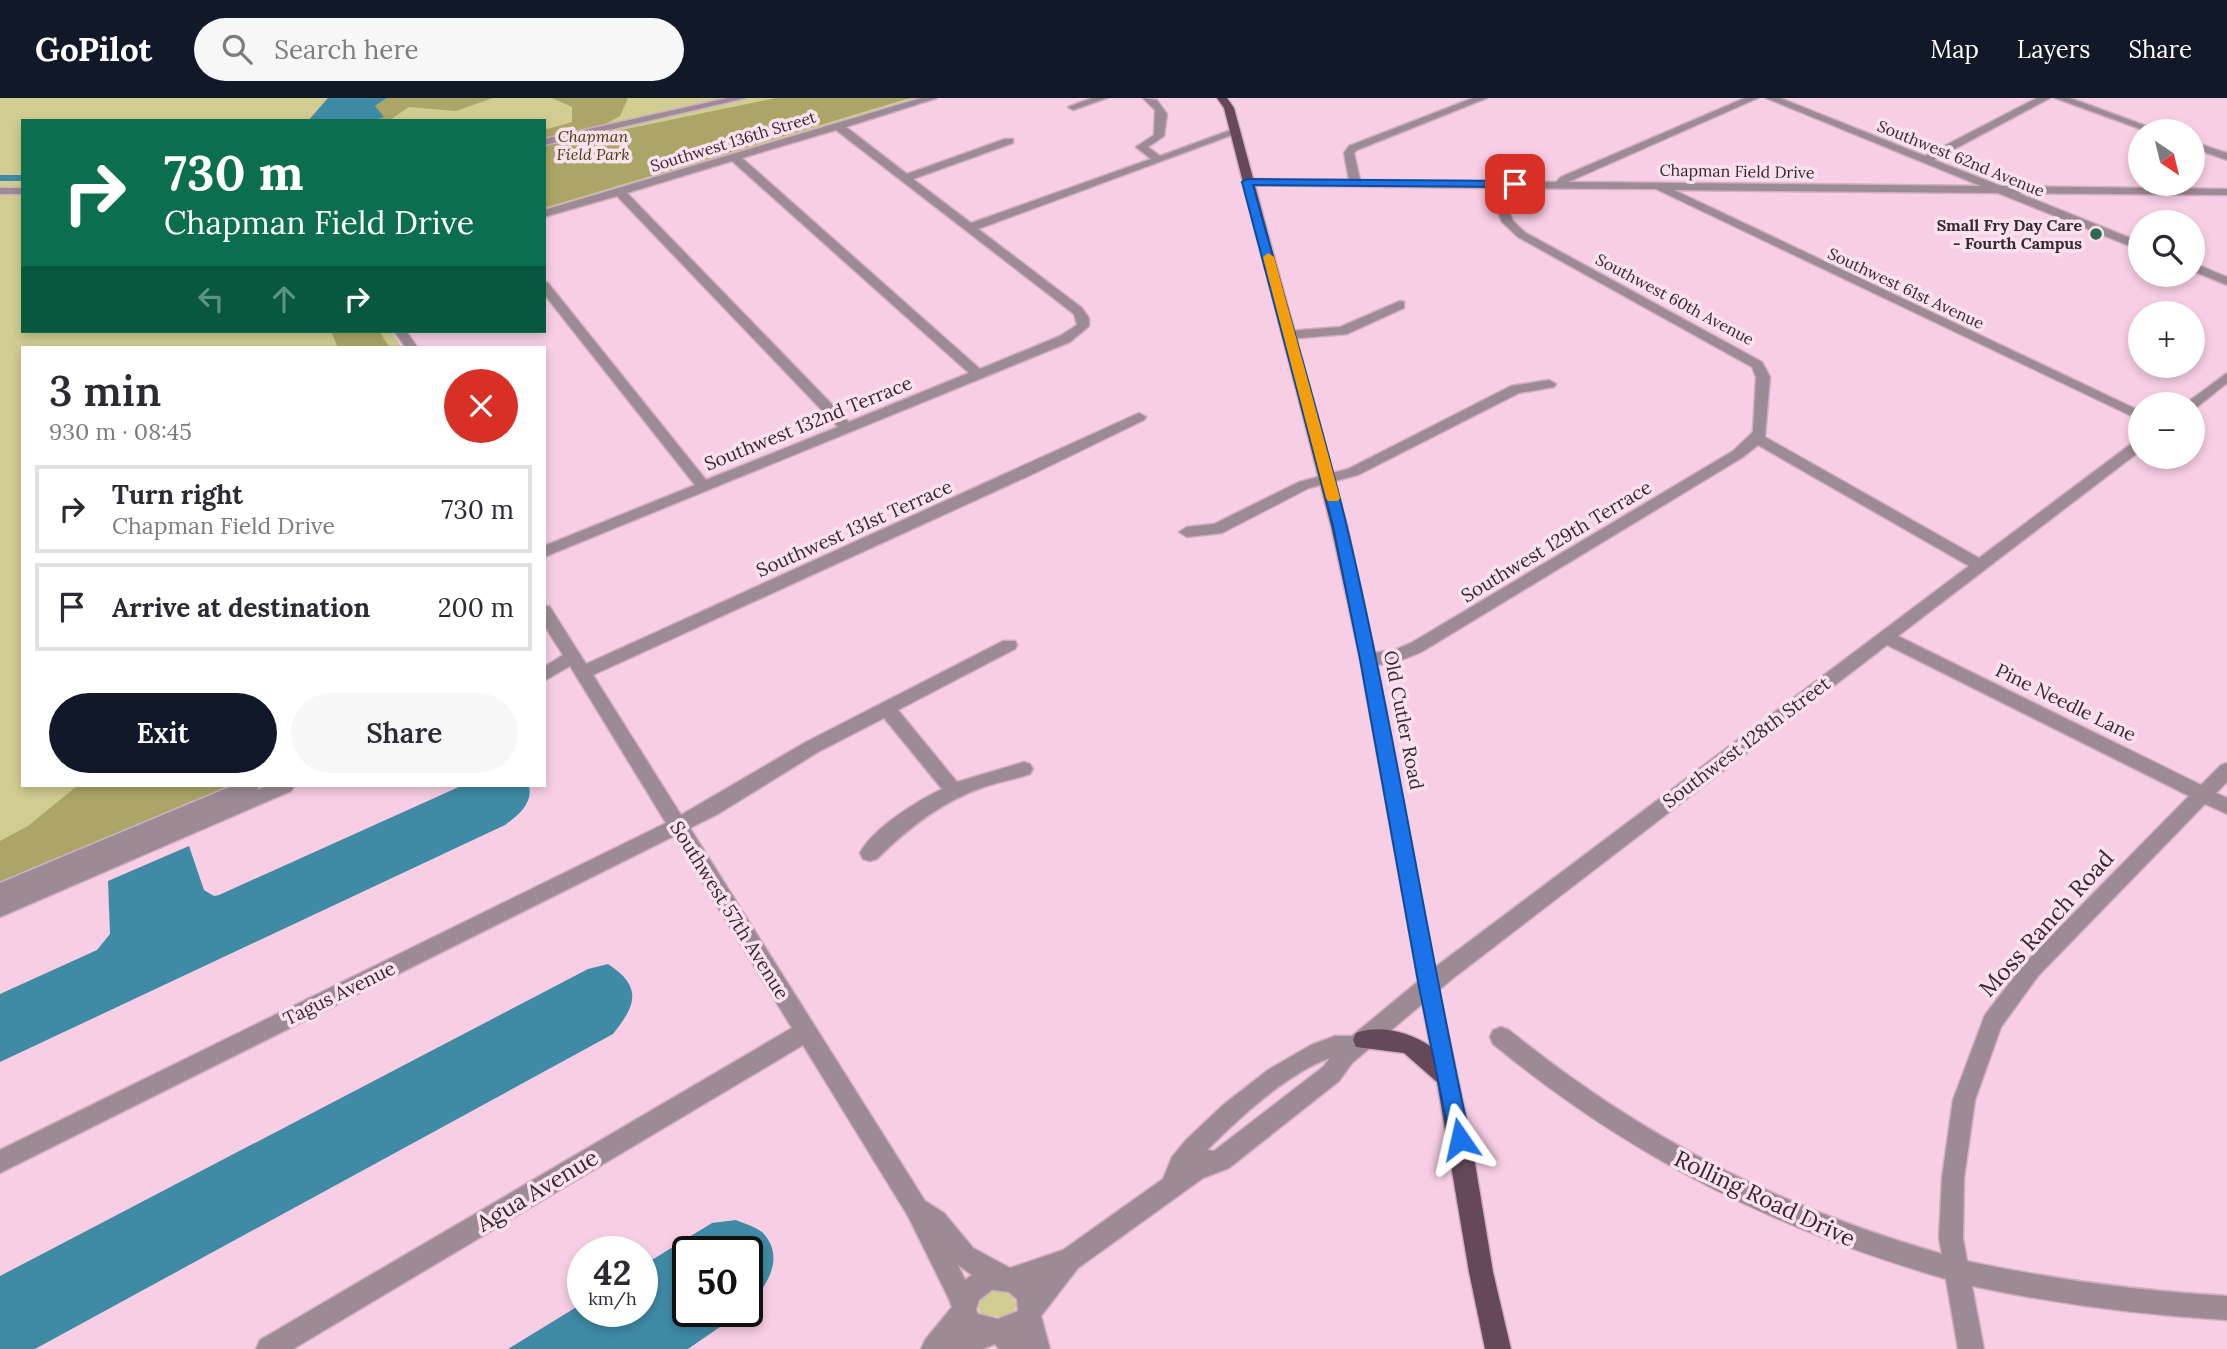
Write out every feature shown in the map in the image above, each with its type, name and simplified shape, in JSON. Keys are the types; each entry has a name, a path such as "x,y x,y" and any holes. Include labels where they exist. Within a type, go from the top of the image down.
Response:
{"main road":[{"name":"Old Cutler Road","path":"1222,98 1231,103 1247,182 1328,478 1368,659 1428,987 1448,1078 1481,1272 1498,1349"},
{"path":"1355,1047 1392,1040 1408,1043 1427,1056 1448,1078"}],"street":[{"path":"546,142 741,98"},
{"name":"Southwest 136th Street","path":"546,213 932,98"},
{"path":"1073,107 1102,98"},
{"path":"1148,98 1158,104 1163,113 1159,136 1153,141 1164,158"},
{"path":"1355,183 1349,153 1353,148 1482,98"},
{"path":"1560,184 1565,179 1753,98"},
{"name":"Southwest 62nd Avenue","path":"1771,98 2128,241"},
{"path":"1925,160 2045,98"},
{"path":"2060,98 2128,122"},
{"path":"838,126 969,228 1164,158 1237,141"},
{"path":"905,178 990,150 1009,141"},
{"path":"1164,158 1181,157 1237,141"},
{"path":"2205,149 2227,157"},
{"path":"734,158 978,374"},
{"name":"Chapman Field Drive","path":"1247,182 2227,192"},
{"name":"Southwest 60th Avenue","path":"1492,184 1508,222 1521,236 1757,365 1762,373 1763,384 1761,425 1757,439"},
{"name":"Southwest 61st Avenue","path":"1659,186 2128,410"},
{"path":"2030,190 2042,207"},
{"path":"0,191 21,191"},
{"path":"619,191 847,428"},
{"name":"Southwest 132nd Terrace","path":"546,551 1071,336 1083,326 1083,318 1078,311 969,228"},
{"path":"2205,272 2227,281"},
{"path":"546,289 704,487"},
{"path":"1289,335 1342,331 1400,305"},
{"path":"2205,394 2227,377"},
{"path":"1187,532 1217,529 1304,485 1353,471 1516,389 1549,384"},
{"name":"Southwest 131st Terrace","path":"578,664 997,485 1139,417"},
{"path":"1757,439 1979,565"},
{"name":"Southwest 129th Terrace","path":"1368,659 1400,655 1417,647 1738,454 1757,439"},
{"name":"Southwest 128th Street","path":"1030,1312 1070,1260 1196,1169 1221,1160 1331,1074 1355,1047 1428,987 2128,452"},
{"name":"Southwest 57th Avenue","path":"546,614 918,1209 924,1231 953,1278 964,1309"},
{"name":"Pine Needle Lane","path":"1885,637 2227,807"},
{"name":"Tagus Avenue","path":"0,1162 678,825 742,791 796,755 1009,645"},
{"path":"546,661 578,664"},
{"path":"546,674 578,664"},
{"path":"886,708 954,791"},
{"path":"870,853 904,820 954,791 995,774 1024,769"},
{"name":"Moss Ranch Road","path":"1971,1349 1950,1214 1964,1100 1992,1022 2060,939 2227,770"},
{"path":"0,892 248,787"},
{"path":"0,908 283,787"},
{"name":"Agua Avenue","path":"269,1349 805,1032"},
{"name":"Rolling Road Drive","path":"1501,1037 1608,1118 1723,1181 1836,1234 1916,1259 2077,1295 2146,1304 2227,1308"},
{"name":"Southwest 128th Street","path":"1172,1186 1179,1166 1217,1124 1311,1055 1336,1046 1355,1047"},
{"name":"Southwest 57th Avenue","path":"918,1209 936,1221 965,1256 1004,1278"},
{"name":"Southwest 128th Street","path":"1004,1278 1070,1260"},
{"path":"934,1349 964,1309 969,1292 988,1278 1004,1278 1027,1291 1037,1349"},
{"path":"964,1309 975,1330 1002,1339"},
{"path":"954,1349 1002,1339 1020,1327 1030,1312"}],"green space":[{"name":"Chapman Field Park","path":"0,98 921,98 546,211 546,119 21,119 21,333 392,333 401,346 21,346 21,787 235,787 0,886"},
{"path":"387,98 493,98 456,111 409,107 391,119 377,119 383,117 375,106"},
{"path":"552,98 628,98 620,116 602,126 546,140 546,129 572,122 572,107"},
{"path":"776,98 910,98 546,207 546,146"},
{"path":"332,333 380,333 389,346 337,346"},
{"path":"76,787 226,787 0,883 0,841 28,826"},
{"path":"994,1290 1012,1295 1017,1305 1013,1313 1002,1317 980,1314 977,1300 986,1292"}],"water":[{"path":"328,98 387,98 375,106 384,117 378,119 310,119"},
{"path":"459,787 529,787 529,798 524,808 505,825 0,1062 0,994 97,950 110,934 108,881 189,846 204,890 214,896"},
{"path":"608,964 627,981 632,997 627,1014 613,1034 35,1349 0,1349 0,1276 588,969"},
{"path":"736,1220 762,1232 773,1252 771,1272 763,1288 763,1236 691,1236 712,1223"},
{"path":"672,1248 672,1327 720,1327 688,1349 508,1349 567,1313 567,1327 658,1327 658,1256"}],"waterway":[{"path":"0,178 21,178"}],"slow traffic":[{"path":"1268,257 1333,498"}],"place":[{"name":"Small Fry Day Care - Fourth Campus","path":"2096,234"}],"route":[{"path":"1460,1139 1428,987 1368,659 1339,526 1247,182 1515,184"}]}
